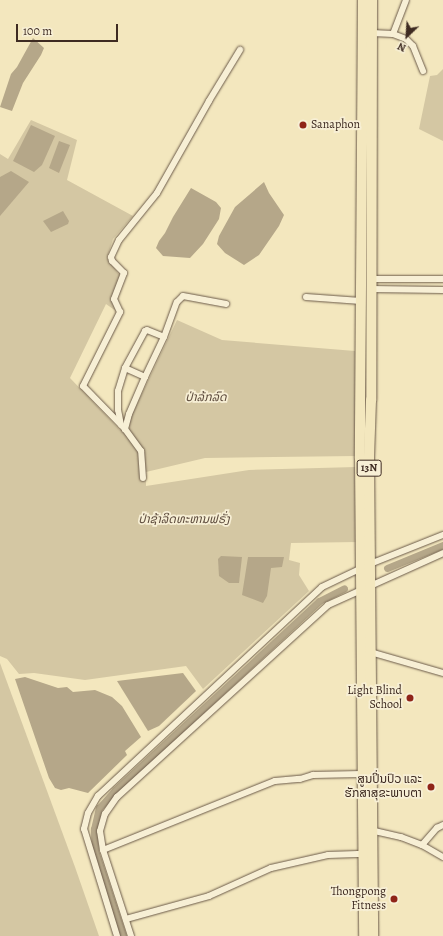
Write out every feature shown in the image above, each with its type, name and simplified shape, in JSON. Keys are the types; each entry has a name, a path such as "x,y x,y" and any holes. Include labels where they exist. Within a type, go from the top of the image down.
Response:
{"highway":[{"name":"13N","path":"363,0 360,458 366,566"},
{"name":"13N","path":"367,830 361,774 371,284 372,0"},
{"name":"13N","path":"365,587 370,652 367,830 373,936"},
{"name":"13N","path":"364,936 368,854"}],"street":[{"path":"393,34 406,0"},
{"path":"372,33 393,34 406,39 413,46 423,70"},
{"path":"143,478 142,451 123,427 83,386 120,312 114,299 124,273 112,260 112,254 118,240 157,193 209,101 240,50"},
{"path":"371,284 443,279"},
{"path":"371,284 443,290"},
{"path":"123,427 164,337 177,302 183,296 226,304"},
{"path":"306,297 361,301"},
{"path":"123,427 118,410 118,392 125,368 145,331 147,330 164,337"},
{"path":"125,368 145,377"},
{"path":"117,936 84,829 88,813 98,796 322,587 366,566 443,535"},
{"path":"131,936 103,850 100,832 105,814 117,797 328,605 443,553"},
{"path":"370,652 443,673"},
{"path":"103,850 275,781 300,779 313,775 361,774"},
{"path":"422,845 437,828 443,825"},
{"path":"367,830 401,837 422,845 443,858"},
{"path":"126,919 209,896 271,868 328,855 368,854"}],"green space":[{"path":"443,69 443,141 419,129 430,76 437,75"},
{"path":"31,120 77,140 67,180 133,216 113,239 107,258 120,276 111,298 116,311 106,304 70,378 120,430 126,427 177,320 222,340 355,351 356,456 205,458 146,472 146,486 249,470 356,467 357,542 291,543 289,560 300,563 299,575 309,591 203,689 186,666 85,680 34,673 19,674 7,659 0,656 0,154 8,159"},
{"path":"0,663 75,867 99,936 0,936"}],"shaded area":[{"path":"33,38 44,48 41,55 23,83 12,111 0,107 11,74 17,67"},
{"path":"31,125 55,136 42,165 34,172 13,161"},
{"path":"59,141 70,145 59,173 49,168"},
{"path":"11,171 29,182 0,216 0,177"},
{"path":"264,182 269,193 284,215 279,226 259,255 244,265 225,253 217,244 219,236 235,207"},
{"path":"191,188 216,202 221,208 219,219 203,244 190,258 163,256 156,248"},
{"path":"63,211 69,221 68,224 51,232 43,221"},
{"path":"221,556 242,557 239,583 229,583 219,576 218,559"},
{"path":"248,557 284,557 282,567 271,568 267,596 263,603 242,595"},
{"path":"183,673 196,691 159,726 148,731 117,681"},
{"path":"25,677 58,688 67,687 73,692 95,690 112,697 122,706 141,737 125,751 127,755 88,793 69,788 61,790 55,788 49,778 15,679"}],"waterway":[{"path":"387,568 443,545"},
{"path":"123,936 95,851 94,829 99,808 115,790 319,601 344,588"}],"place":[{"name":"Sanaphon","path":"303,125"},
{"name":"Light Blind School","path":"410,698"},
{"name":"ສູນປິ່ນປົວ ແລະ ຮັກສາສຸຂະພາບຕາ","path":"431,787"},
{"name":"Thongpong Fitness","path":"394,899"}],"park label":[{"name":"ປ່າລ້ກລົດ","path":"206,398"},
{"name":"ປ່າຊ້າລິດທະຫານຟຣັ່ງ","path":"184,520"}]}
